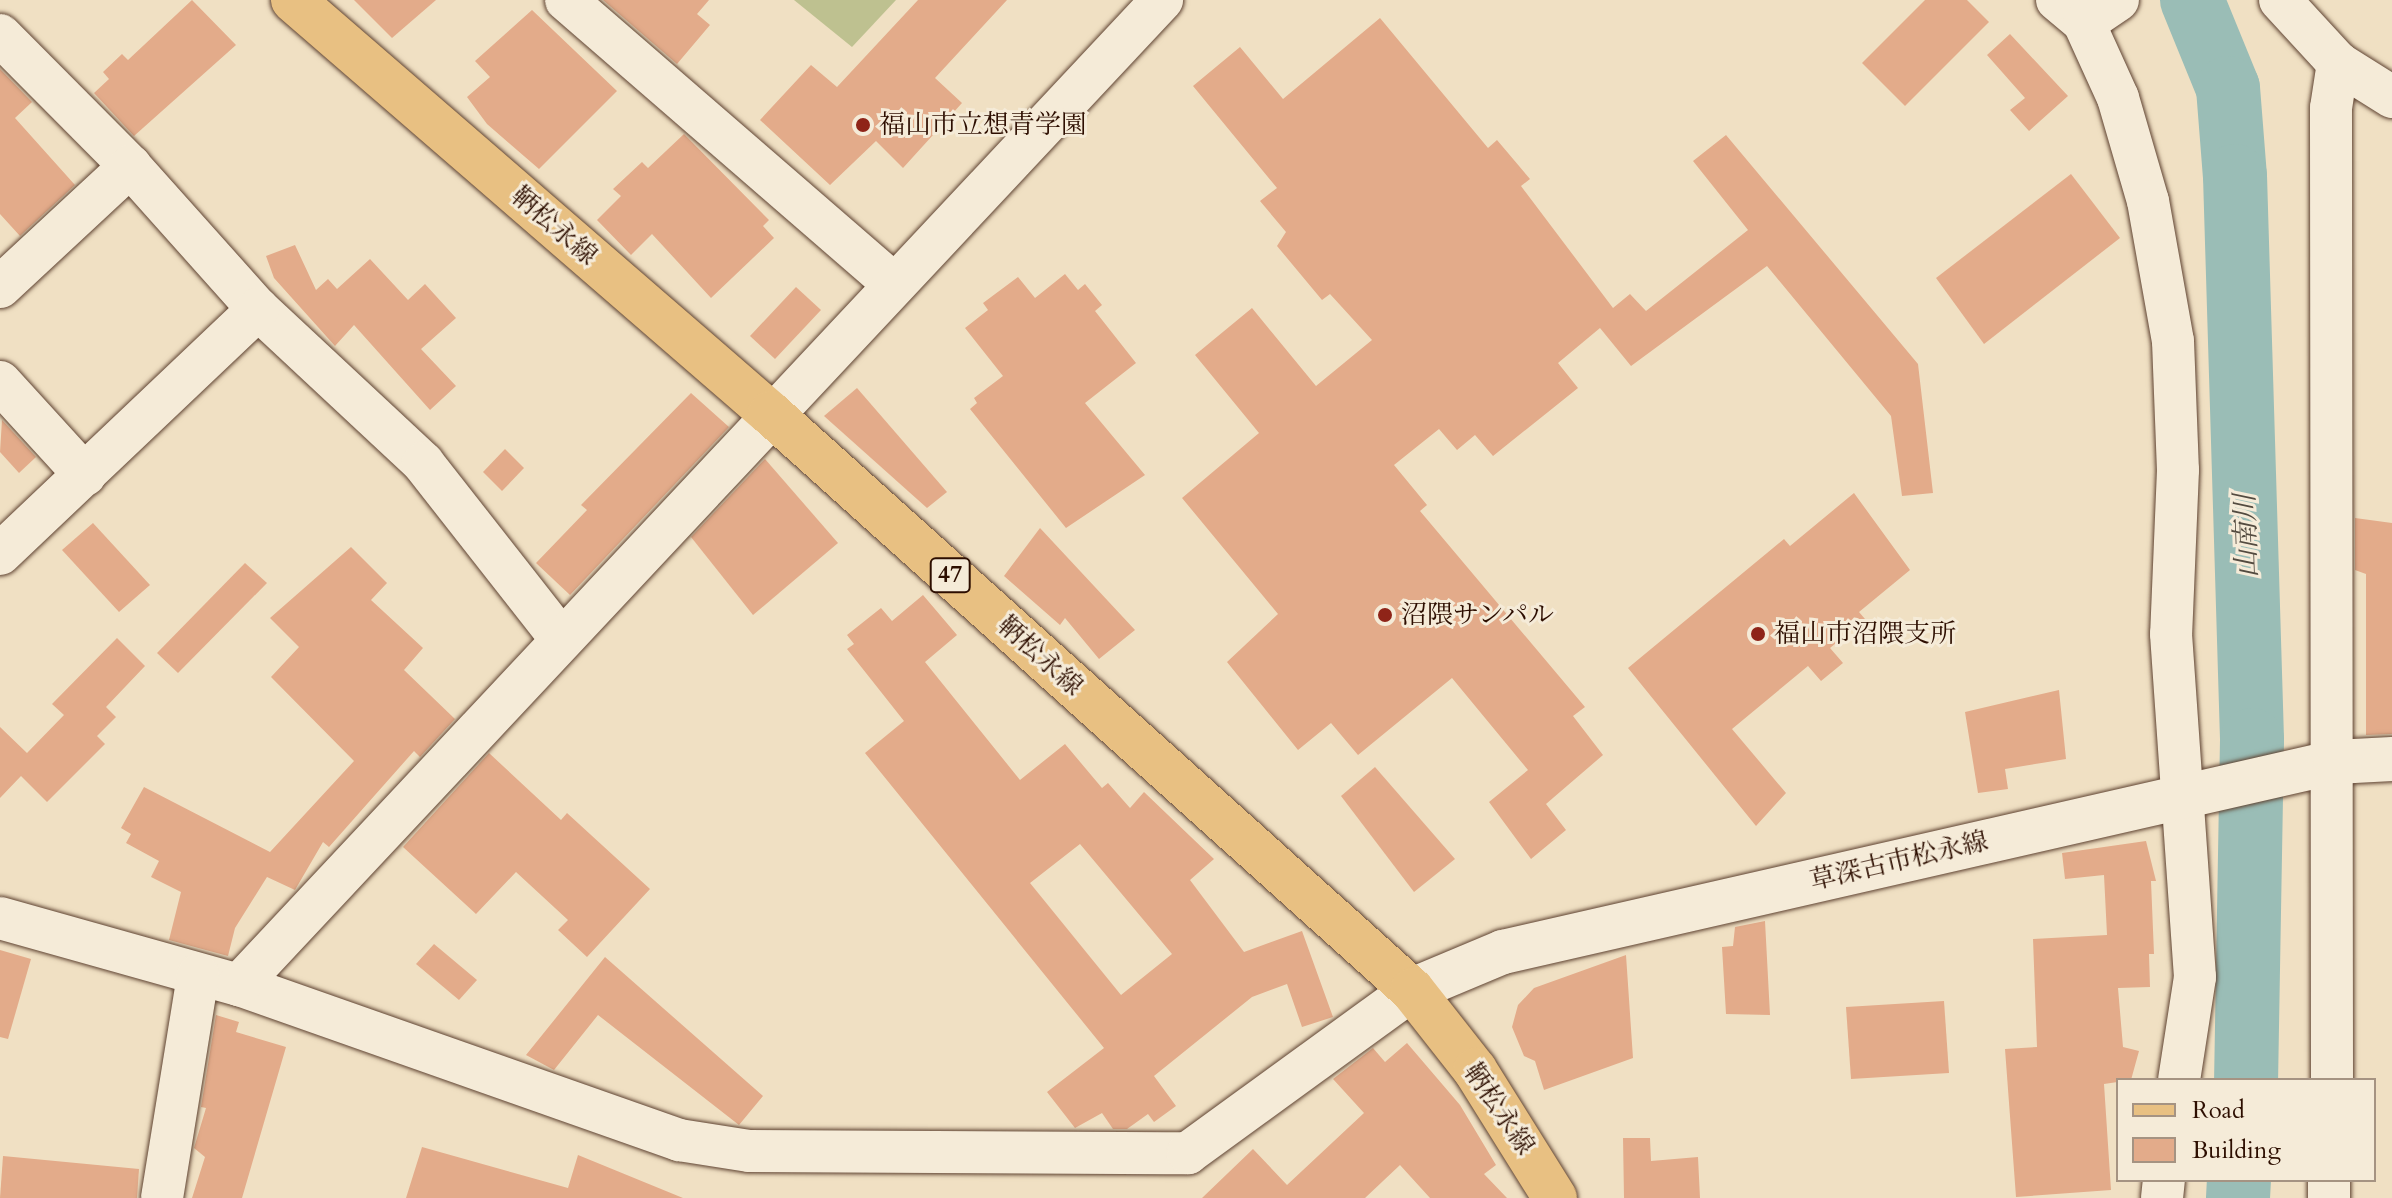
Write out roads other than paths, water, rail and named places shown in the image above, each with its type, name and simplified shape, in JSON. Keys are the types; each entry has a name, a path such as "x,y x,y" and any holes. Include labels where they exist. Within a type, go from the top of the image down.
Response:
{"main road":[{"name":"鞆松永線","path":"293,0 770,413 1412,990 1475,1070 1555,1198"},
{"name":"草深古市松永線","path":"1412,990 1503,952 2197,793 2326,765 2392,759"}],"street":[{"path":"566,0 891,282"},
{"path":"239,985 891,282 1162,0"},
{"path":"2118,0 2070,11 2118,98 2148,201 2173,341 2178,470 2171,634 2197,793 2195,977 2179,1078"},
{"path":"2280,0 2338,63 2392,97"},
{"path":"0,35 130,166 258,309 423,463 561,639"},
{"path":"2332,1078 2326,765 2331,108 2338,63"},
{"path":"0,287 130,166"},
{"path":"0,554 258,309"},
{"path":"0,382 85,475"},
{"path":"0,918 239,985 679,1140 749,1151 1188,1153 1412,990"},
{"path":"162,1198 198,975"}],"waterway":[{"name":"山南川","path":"2192,0 2228,88 2235,176 2252,740 2246,1078"},
{"name":"山南川","path":"2238,1198 2239,1182"}],"place":[{"name":"福山市立想青学園","path":"863,125"},
{"name":"沼隈サンパル","path":"1385,615"},
{"name":"福山市沼隈支所","path":"1758,634"}]}
